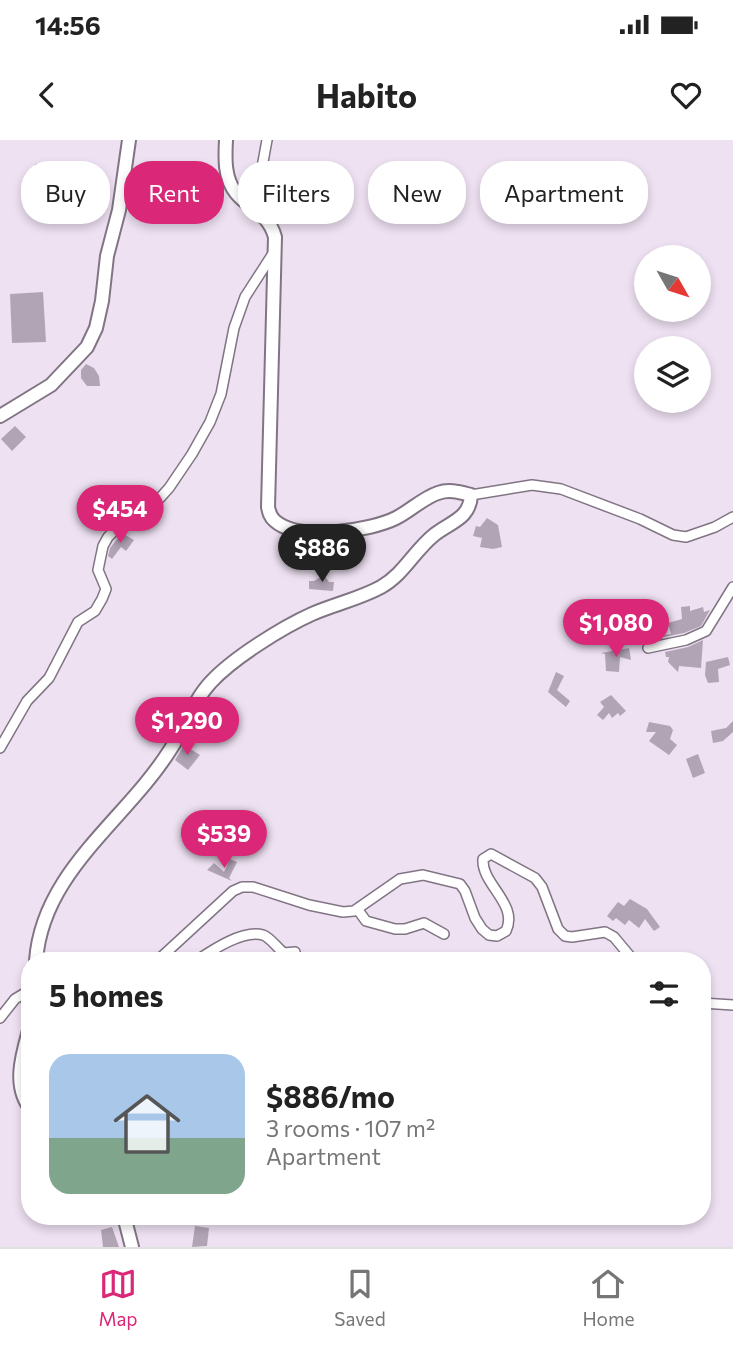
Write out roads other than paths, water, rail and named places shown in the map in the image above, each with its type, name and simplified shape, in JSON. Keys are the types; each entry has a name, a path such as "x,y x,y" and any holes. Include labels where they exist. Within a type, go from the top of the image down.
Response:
{"street":[{"path":"0,416 51,385 87,347 96,328 107,256 119,211 129,140"},
{"path":"226,140 225,161 229,180 238,195"},
{"path":"263,161 267,140"},
{"path":"270,224 275,237 275,251 268,507 276,523 327,534 371,528 396,518 436,494 448,491 471,495 532,485 561,489 640,519 673,535 686,537 715,527 733,517"},
{"path":"0,748 27,701 49,678 78,622 95,611 102,599 106,589 98,570 103,545 108,537 118,527 149,510 169,488 192,454 217,405 234,328 245,297 275,251"},
{"path":"37,952 41,927 51,900 89,848 170,750 192,708 211,682 240,658 290,625 380,588 394,578 435,534 465,514 471,495"},
{"path":"648,648 687,640 706,631 733,587"},
{"path":"167,952 233,891 242,887 253,887 309,905 343,912 358,910 400,879 423,876 460,884 482,929 492,936 502,935 509,920 504,902 483,865 483,859 491,854 535,878 542,887 558,929 565,936 605,932 614,937 626,952"},
{"path":"358,910 366,921 400,930 424,923 444,934"},
{"path":"211,952 232,940 254,934 268,938 283,952"},
{"path":"0,1018 21,995"},
{"path":"711,1004 733,1005"},
{"path":"21,1058 21,1083"},
{"path":"127,1225 132,1247"}]}
